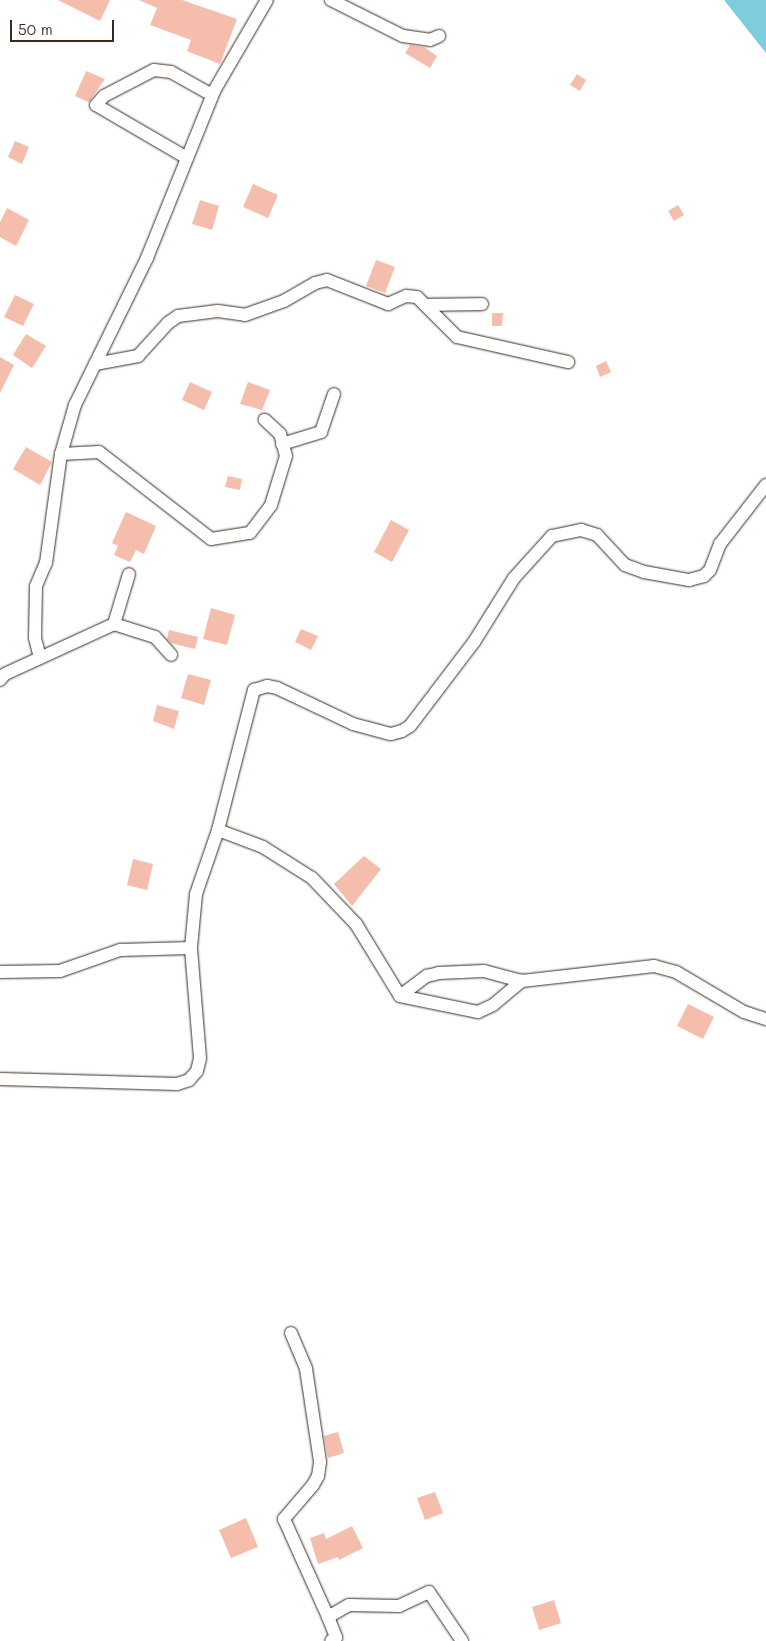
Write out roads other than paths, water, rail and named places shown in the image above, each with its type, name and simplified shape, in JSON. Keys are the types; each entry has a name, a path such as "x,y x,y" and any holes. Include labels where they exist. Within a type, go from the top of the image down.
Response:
{"street":[{"path":"40,658 35,638 36,586 46,563 61,454 75,405 146,258 212,95 267,0"},
{"path":"330,0 403,36 430,40 439,36"},
{"path":"187,158 96,105 104,96 154,70 172,72 212,95"},
{"path":"95,364 138,356 168,323 178,316 218,311 245,315 284,301 314,282 327,280 388,304 406,296 417,297 457,337 568,362"},
{"path":"425,305 482,304"},
{"path":"282,444 321,432 334,394"},
{"path":"61,454 99,452 211,539 250,533 262,519 280,481 286,456 280,434 265,420"},
{"path":"0,1079 177,1084 189,1080 197,1071 200,1058 191,948 196,894 218,830 254,690 267,686 277,688 353,724 391,734 402,730 410,726 474,642 514,578 552,536 581,530 597,536 625,565 644,572 689,580 704,576 710,570 720,544 766,485"},
{"path":"114,624 129,574"},
{"path":"0,680 5,674 114,624 155,637 171,655"},
{"path":"218,830 263,847 312,878 356,924 400,996 478,1012 493,1006 522,981"},
{"path":"0,972 60,971 120,950 191,948"},
{"path":"400,996 427,976 439,973 484,971 522,981 638,966 666,967 744,1012 766,1018"},
{"path":"292,1333 306,1369 320,1462 316,1481 284,1519 328,1617 335,1640"},
{"path":"328,1617 349,1604 399,1606 429,1592 462,1641"}],"water":[{"path":"724,0 766,0 766,53"}]}
